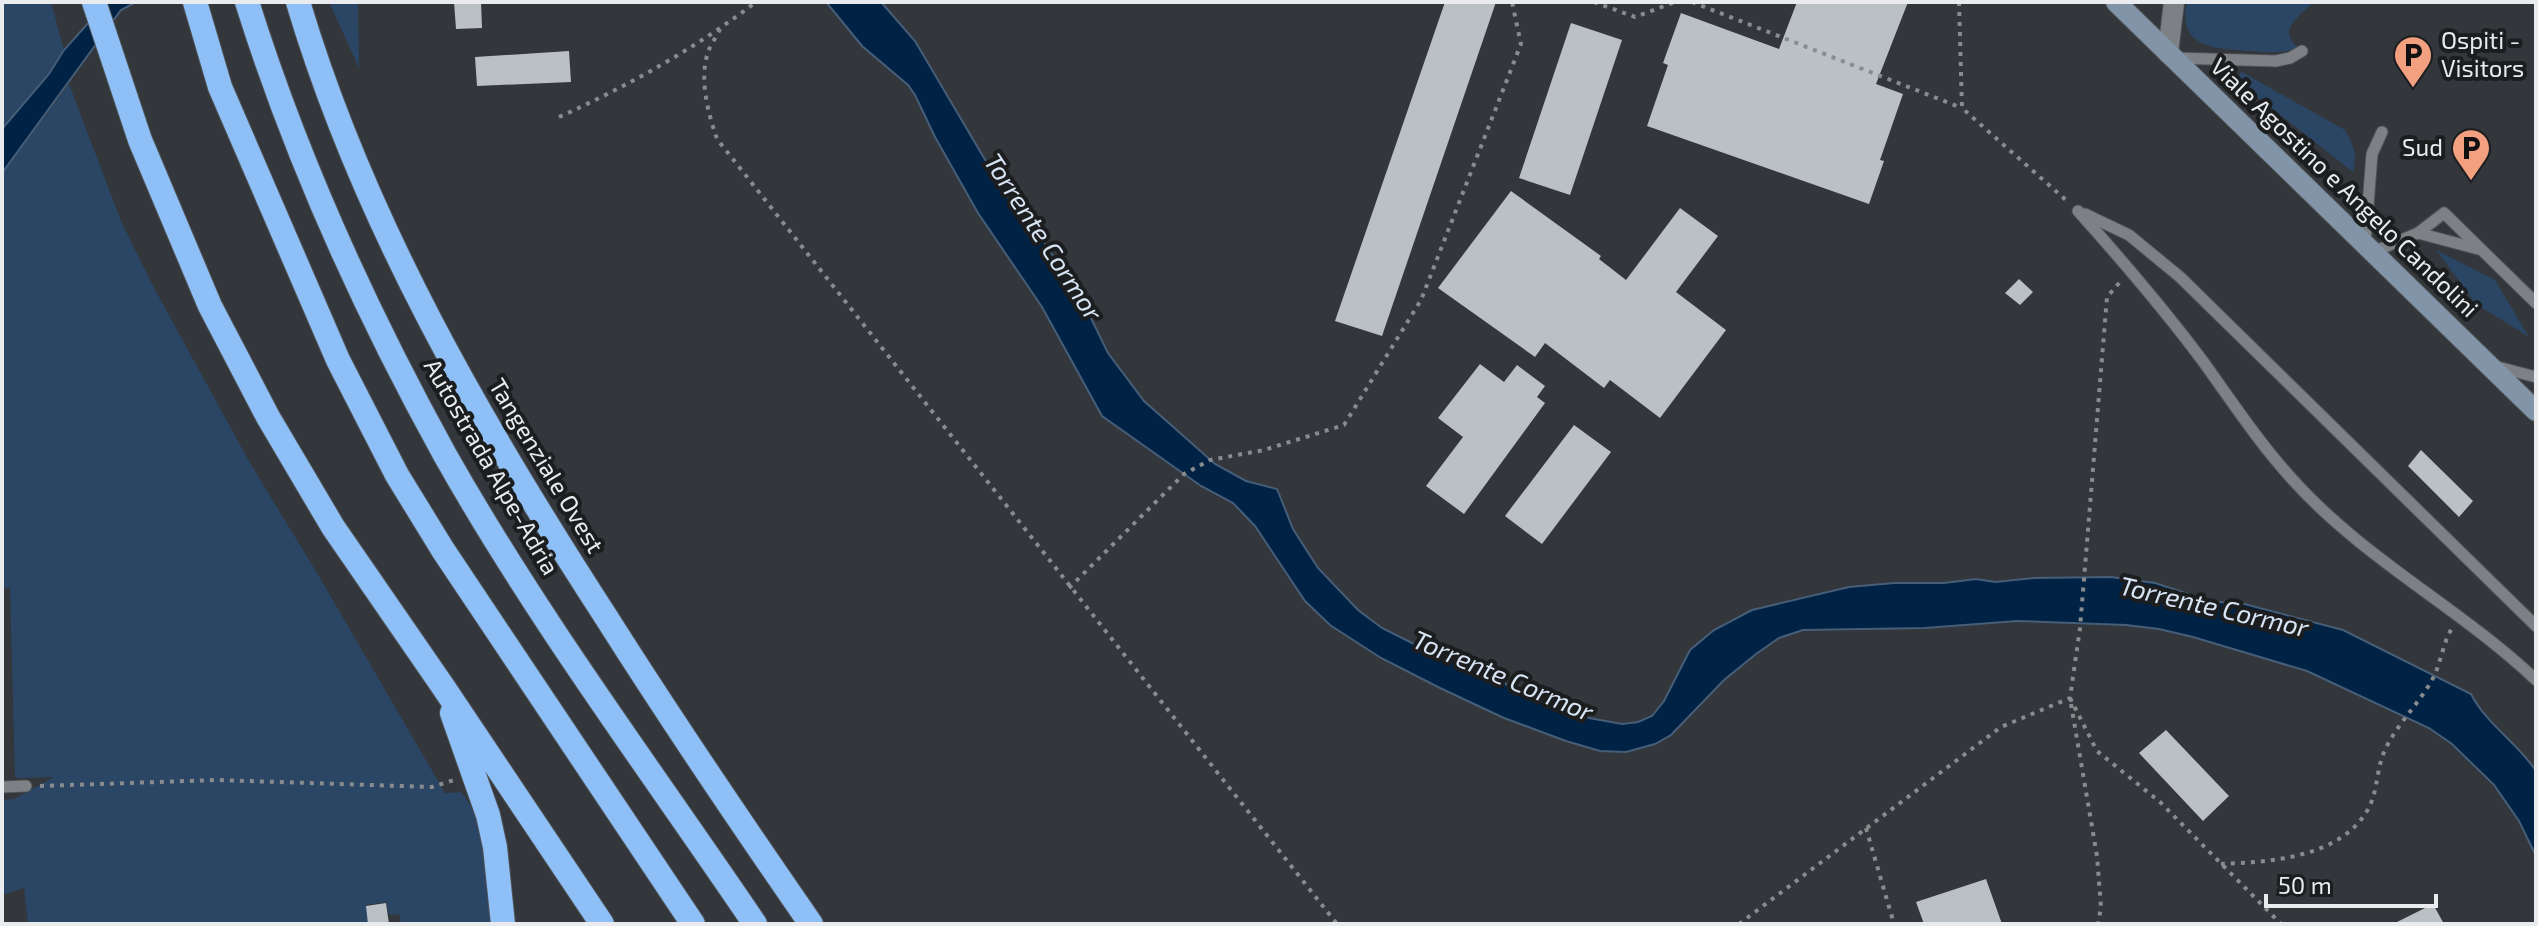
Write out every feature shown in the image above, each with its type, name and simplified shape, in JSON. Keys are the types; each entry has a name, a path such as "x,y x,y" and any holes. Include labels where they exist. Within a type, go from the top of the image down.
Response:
{"highway":[{"path":"94,2 140,140 210,306 268,417 333,527 602,924"},
{"path":"195,2 226,101 338,360 397,475 443,550 693,924"},
{"name":"Autostrada Alpe-Adria","path":"247,2 273,85 339,244 446,456 586,676 755,924"},
{"name":"Tangenziale Ovest","path":"298,2 314,55 384,226 489,431 703,768 811,924"},
{"path":"444,688 488,815 495,847 503,924"}],"street":[{"name":"Viale Agostino e Angelo Candolini","path":"2116,2 2536,411"},
{"path":"2171,55 2174,2"}],"lane":[{"path":"2171,55 2276,61 2302,51"},
{"path":"2382,132 2372,154 2369,249 2418,233 2444,213 2534,302 2536,314"},
{"path":"2078,211 2131,269 2294,481 2338,525 2536,680"},
{"path":"2078,211 2129,235 2180,277 2536,626"},
{"path":"2418,233 2482,251"},
{"path":"2487,364 2536,377"},
{"path":"2,787 26,786"}],"path":[{"path":"559,117 597,100 720,29 756,2"},
{"path":"1069,588 1184,474 1210,460 1264,450 1344,425 1421,300 1521,44 1512,2"},
{"path":"1594,2 1635,17 1675,2"},
{"path":"1692,2 1962,108 2078,211"},
{"path":"1959,2 1962,108"},
{"path":"720,29 708,52 706,83 707,111 717,139 1337,924"},
{"path":"2098,924 2101,907 2097,856 2070,698 2080,628 2107,297 2131,269"},
{"path":"2221,864 2261,862 2325,847 2351,829 2367,811 2376,788 2380,761 2435,676 2447,637 2458,617"},
{"path":"2070,698 2097,751 2160,802 2281,924"},
{"path":"1739,924 2001,727 2070,698"},
{"path":"26,786 217,780 432,787 473,774"},
{"path":"1866,828 1894,924"}],"shaded area":[{"path":"2,2 51,2 64,50 49,74 2,129"},
{"path":"329,2 358,2 359,68"},
{"path":"2187,2 2314,2 2297,18 2290,30 2292,42 2299,48 2274,52 2223,49 2201,43 2188,29 2185,17"},
{"path":"2242,72 2345,130 2354,150 2353,172 2242,85 2236,76"},
{"path":"69,84 121,221 250,463 445,793 461,792 470,804 486,855 494,924 401,924 399,914 389,915 386,902 367,905 369,924 28,924 24,888 2,895 2,800 14,799 54,777 15,778 10,588 2,589 2,173"},
{"path":"2436,250 2495,280 2529,337 2476,304"}],"water":[{"path":"107,2 136,2 121,10 2,173 2,129 49,74 64,50"},
{"name":"Torrente Cormor","path":"826,2 881,2 915,41 1000,185 1039,234 1088,312 1108,353 1144,401 1215,464 1246,481 1277,489 1293,529 1318,568 1358,610 1382,628 1414,644 1462,663 1555,708 1622,724 1652,716 1664,701 1690,650 1714,630 1752,610 1849,587 1894,583 2111,577 2155,583 2213,602 2241,603 2343,630 2471,694 2485,715 2536,771 2536,856 2519,821 2494,785 2452,744 2429,728 2307,671 2159,629 2017,621 1925,628 1803,630 1779,638 1756,654 1724,680 1671,735 1655,744 1626,752 1600,751 1566,741 1504,718 1440,688 1381,658 1330,625 1305,601 1255,526 1233,503 1201,486 1102,416 1042,307 978,213 915,95 908,85 862,46"}],"building":[{"path":"454,2 481,2 482,28 456,29"},
{"path":"1445,2 1496,2 1382,336 1335,321"},
{"path":"1797,2 1908,2 1876,84 1903,94 1880,160 1884,161 1869,204 1647,126 1668,65 1663,63 1681,13 1779,49"},
{"path":"1571,23 1622,40 1570,195 1519,178"},
{"path":"569,51 571,82 477,86 475,57"},
{"path":"1511,191 1601,256 1599,259 1626,280 1680,208 1718,236 1676,292 1726,330 1660,418 1610,380 1604,388 1545,343 1535,357 1438,288"},
{"path":"2019,279 2033,292 2020,305 2005,293"},
{"path":"1480,364 1504,382 1517,365 1545,386 1537,397 1545,403 1464,514 1426,486 1463,437 1438,418"},
{"path":"1574,425 1611,452 1542,544 1505,516"},
{"path":"2421,450 2473,501 2459,517 2408,466"},
{"path":"2166,730 2229,796 2203,821 2139,753"},
{"path":"1986,879 2002,924 1924,924 1916,902"},
{"path":"386,903 389,924 368,924 366,906"},
{"path":"2433,904 2444,924 2393,924"}],"place":[{"name":"Ospiti - Visitors","path":"2413,89"},
{"name":"Sud","path":"2471,182"}]}
